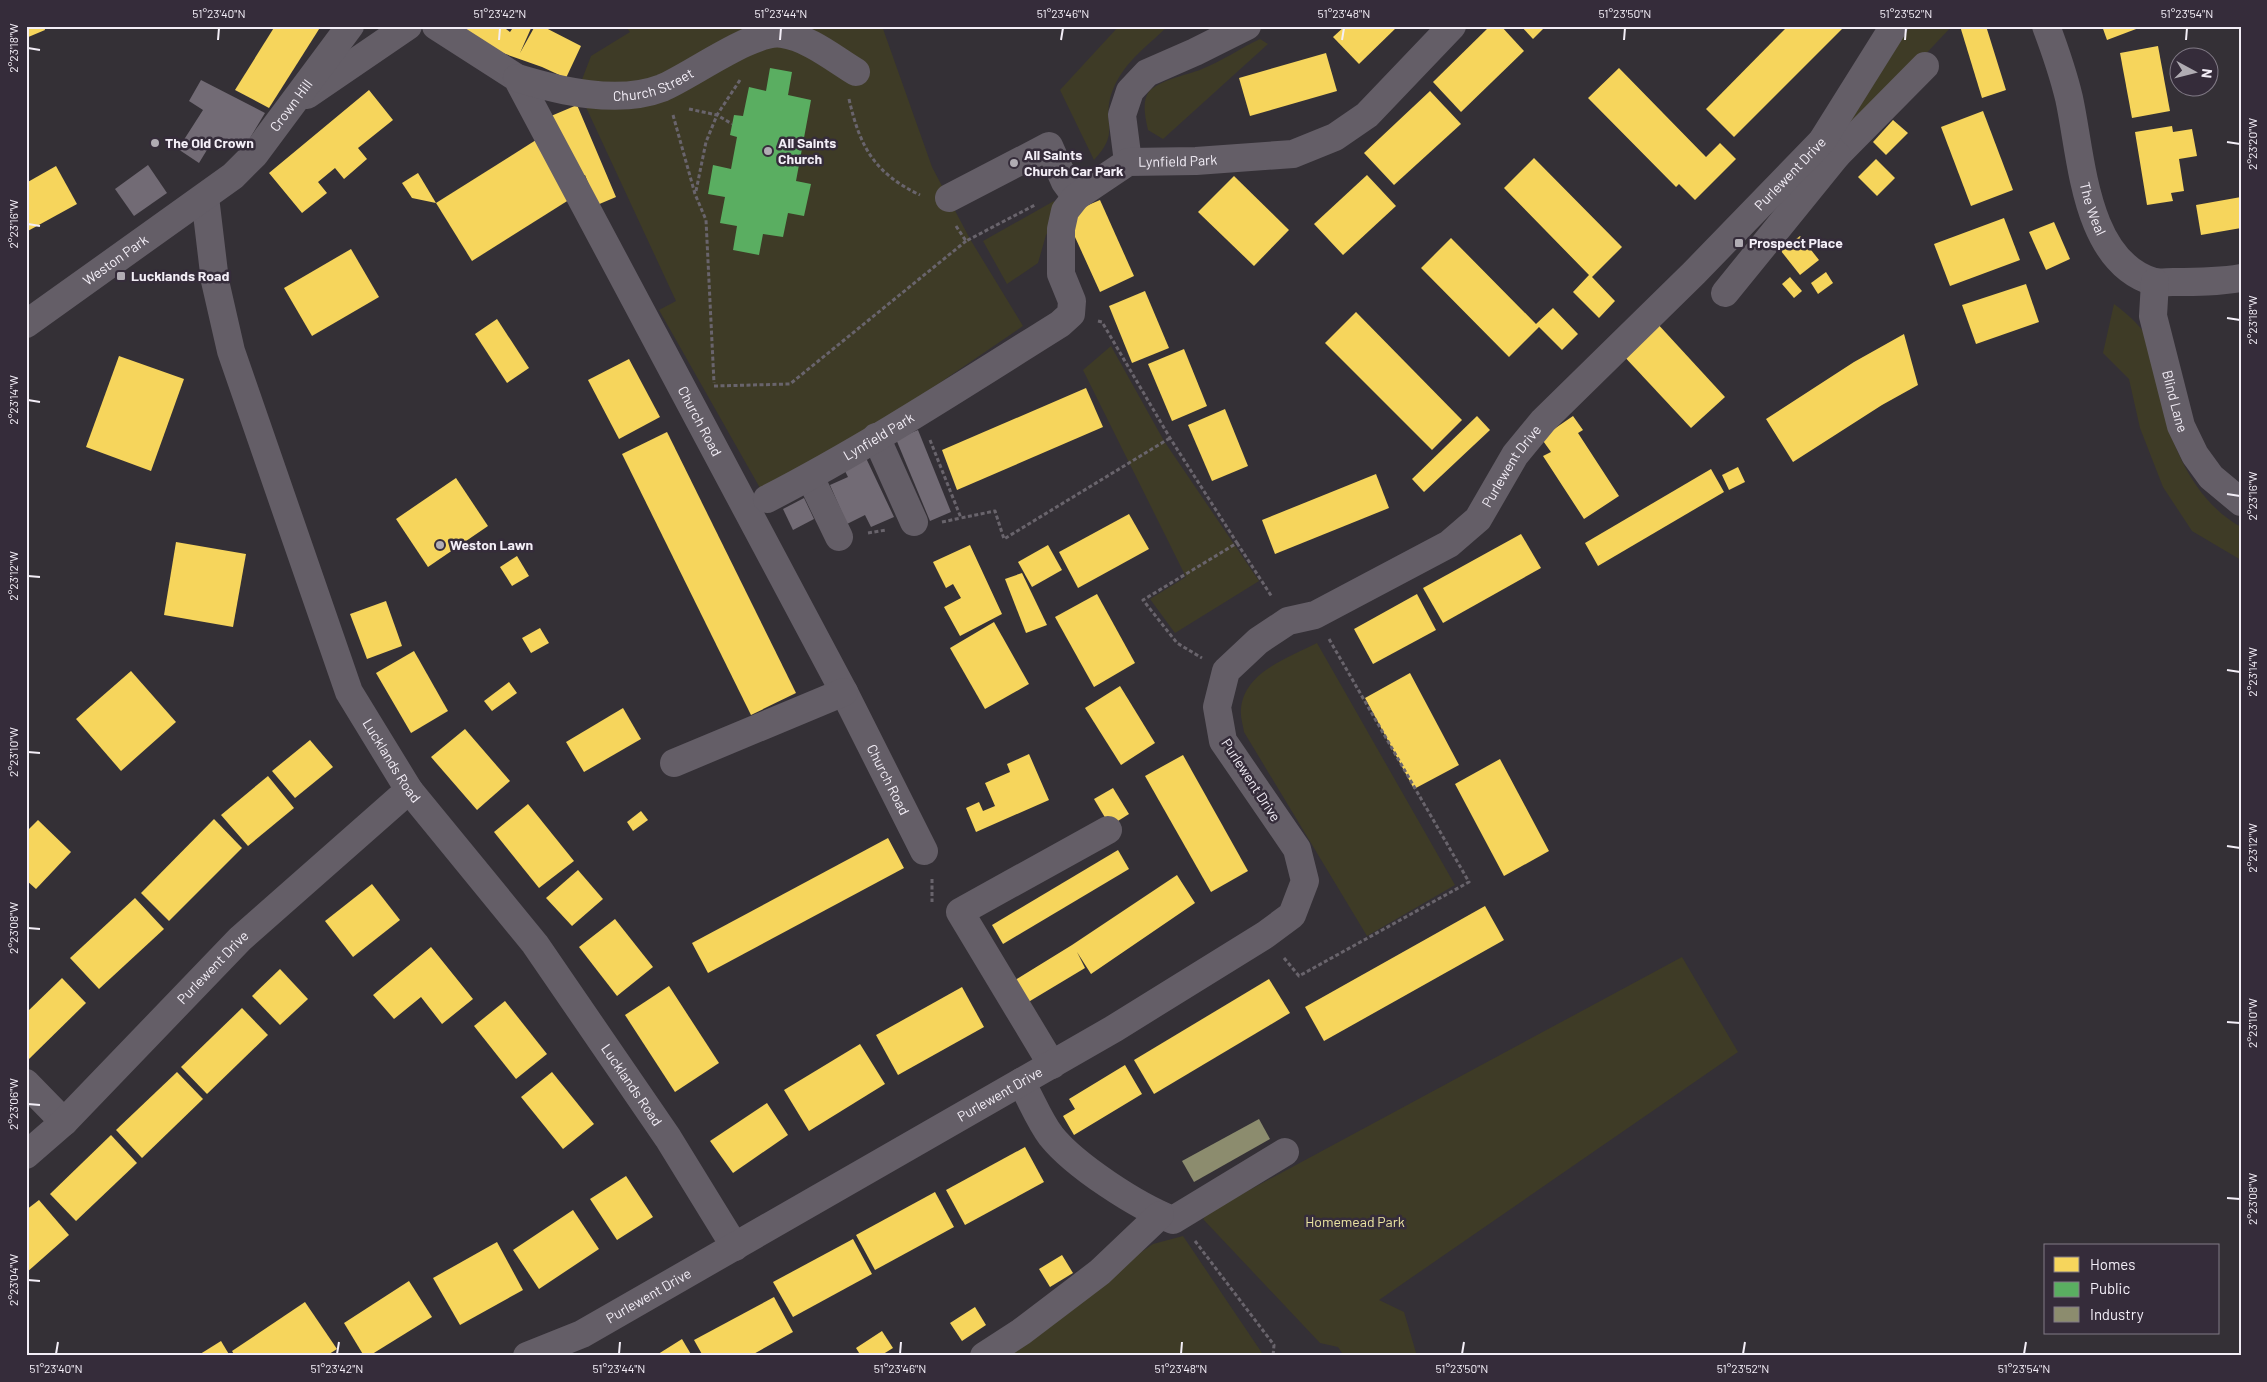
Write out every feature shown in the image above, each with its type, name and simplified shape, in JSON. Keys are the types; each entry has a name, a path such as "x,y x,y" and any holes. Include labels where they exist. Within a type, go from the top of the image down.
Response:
{"street":[{"name":"Crown Hill","path":"205,197 233,176 255,154 350,26"},
{"path":"290,107 408,26"},
{"name":"Church Road","path":"436,26 517,78 844,692 924,851"},
{"path":"1128,162 1122,115 1130,91 1147,73 1247,26"},
{"name":"Lynfield Park","path":"767,499 810,477 919,411 1060,324 1071,314 1072,301 1061,274 1061,229 1065,212 1076,197 1128,162 1196,161 1292,154 1335,137 1367,115 1452,26"},
{"name":"Purlewent Drive","path":"528,1356 582,1334 735,1248 1052,1065 1265,935 1292,915 1305,881 1297,849 1222,741 1217,707 1226,671 1258,641 1288,621 1315,614 1449,544 1478,519 1515,455 1543,421 1694,273 1830,148 1894,26"},
{"name":"The Weal","path":"2046,26 2060,64 2069,98 2089,203 2104,240 2129,270 2155,282 2215,282 2241,278"},
{"name":"Church Street","path":"517,78 562,91 638,94 662,88 758,37 781,33 807,42 856,72"},
{"path":"1725,294 1830,148 1925,66"},
{"path":"949,198 1049,146 1065,182 1076,197"},
{"name":"Weston Park","path":"26,324 205,197"},
{"name":"Lucklands Road","path":"205,197 215,281 231,351 349,692 409,790 535,944 668,1138 735,1248"},
{"name":"Blind Lane","path":"2155,282 2153,316 2181,426 2194,455 2210,477 2241,502"},
{"path":"876,437 914,522"},
{"path":"810,477 839,537"},
{"path":"674,763 844,692"},
{"name":"Purlewent Drive","path":"26,1155 64,1122 240,939 409,790"},
{"path":"1052,1065 960,912 1108,830"},
{"path":"1021,1082 1050,1134 1069,1156 1168,1223"},
{"path":"26,1083 64,1122"},
{"path":"984,1356 1021,1332 1168,1223 1285,1152"}],"path":[{"path":"696,194 706,142 717,115 745,72"},
{"path":"680,107 717,115 732,124"},
{"path":"673,113 696,194 706,220 714,386"},
{"path":"690,403 714,386 790,384 966,241"},
{"path":"1071,314 1102,322 1170,438 1288,621"},
{"path":"919,411 961,518 995,511 1004,539 1170,438"},
{"path":"1226,671 1177,642 1143,600 1237,543"},
{"path":"1265,935 1299,976 1469,882 1315,614"},
{"path":"1168,1223 1190,1234 1274,1345 1274,1356"}],"green space":[{"path":"625,26 882,26 932,167 970,239 1023,326 875,427 764,495 659,310 676,301 578,90 591,56 630,32"},
{"path":"1119,26 1164,26 1166,28 1135,57 1117,82 1109,103 1109,134 1107,142 1094,160 1060,90"},
{"path":"1910,26 1952,26 1840,145 1837,142"},
{"path":"1260,39 1268,44 1163,139 1148,130 1145,103 1147,95 1151,90 1163,82 1209,66"},
{"path":"1054,201 1061,213 1046,235 1038,263 1007,284 983,241"},
{"path":"2114,304 2137,324 2151,343 2157,362 2162,402 2172,438 2199,490 2225,517 2241,527 2241,560 2192,531 2163,487 2140,428 2129,379 2103,353"},
{"path":"1111,346 1164,441 1259,581 1175,633 1150,599 1186,577 1083,370"},
{"path":"1317,643 1455,885 1367,936 1244,732 1241,715 1244,696 1250,685 1259,676 1281,661"},
{"name":"Homemead Park","path":"1682,957 1738,1052 1379,1300 1404,1312 1417,1356 1344,1356 1338,1347 1320,1343 1203,1219 1209,1212"},
{"path":"1183,1236 1264,1356 1002,1356 1089,1288 1153,1244"}],"building: Homes":[{"path":"26,26 44,26 45,30 26,38"},
{"path":"275,26 321,26 269,108 235,90"},
{"path":"466,26 502,26 510,32 514,26 532,26 520,53 535,26 542,26 581,46 566,78 497,51 464,29"},
{"path":"1345,26 1398,26 1359,64 1333,37"},
{"path":"1490,26 1501,26 1524,51 1461,112 1433,82"},
{"path":"1521,26 1546,26 1533,39"},
{"path":"1788,26 1845,26 1734,137 1706,109"},
{"path":"1960,26 1986,26 2006,90 1982,98"},
{"path":"2102,26 2144,26 2107,40"},
{"path":"2158,46 2170,111 2132,118 2120,53"},
{"path":"1326,53 1337,91 1250,116 1239,78"},
{"path":"1619,68 1706,157 1720,143 1736,159 1695,200 1679,184 1676,187 1588,98"},
{"path":"369,90 393,120 358,148 367,159 344,179 335,168 318,182 327,193 302,213 269,173"},
{"path":"1430,91 1461,124 1394,185 1364,153"},
{"path":"577,105 616,197 597,205 585,175 576,178 551,116"},
{"path":"1983,111 2013,190 1971,206 1941,127"},
{"path":"1893,120 1908,133 1886,155 1873,142"},
{"path":"2172,126 2173,132 2192,129 2197,156 2179,159 2184,191 2171,193 2173,201 2147,205 2135,132"},
{"path":"536,140 572,198 472,261 436,203"},
{"path":"1534,158 1622,247 1592,277 1615,301 1599,318 1573,292 1589,275 1504,188"},
{"path":"1876,159 1895,178 1877,196 1858,177"},
{"path":"56,166 77,204 26,232 26,183"},
{"path":"418,173 436,203 412,198 402,183"},
{"path":"1367,175 1396,206 1343,255 1314,224"},
{"path":"1234,176 1289,230 1254,266 1198,212"},
{"path":"2241,197 2241,228 2201,235 2196,205"},
{"path":"1100,200 1134,276 1100,292 1065,215"},
{"path":"2004,218 2020,260 1950,286 1934,244"},
{"path":"2054,222 2070,259 2046,270 2029,232"},
{"path":"1800,236 1819,260 1800,275 1781,251"},
{"path":"1451,238 1536,324 1553,308 1578,334 1562,350 1539,327 1509,357 1421,268"},
{"path":"351,249 379,297 312,336 284,288"},
{"path":"1826,272 1833,283 1818,294 1811,283"},
{"path":"1790,277 1802,291 1794,298 1782,284"},
{"path":"2026,284 2039,322 1976,344 1962,305"},
{"path":"1145,291 1169,348 1132,363 1109,306"},
{"path":"1356,312 1462,420 1432,450 1325,343"},
{"path":"497,319 529,368 507,383 475,334"},
{"path":"1655,321 1725,397 1691,428 1621,353"},
{"path":"1904,334 1918,385 1882,405 1793,462 1766,419 1854,362"},
{"path":"1184,349 1207,406 1172,421 1148,364"},
{"path":"119,356 184,379 151,471 86,447"},
{"path":"629,359 660,417 619,439 588,380"},
{"path":"1086,388 1103,427 957,490 942,450"},
{"path":"1225,409 1248,466 1212,481 1188,425"},
{"path":"1477,416 1490,430 1424,492 1412,479"},
{"path":"1573,416 1583,430 1578,433 1619,496 1584,519 1543,456 1551,452 1541,438"},
{"path":"667,432 796,693 751,715 622,454"},
{"path":"1738,467 1745,482 1729,490 1722,475"},
{"path":"1711,469 1724,492 1598,566 1585,543"},
{"path":"1376,474 1389,508 1275,554 1262,520"},
{"path":"456,478 488,526 428,567 396,519"},
{"path":"1129,514 1149,549 1078,588 1059,552"},
{"path":"1521,534 1541,568 1443,623 1423,588"},
{"path":"176,542 246,554 233,627 164,615"},
{"path":"970,545 1002,614 960,636 944,607 961,598 953,584 946,588 933,562"},
{"path":"1048,545 1062,570 1032,587 1018,562"},
{"path":"517,556 529,576 512,586 500,567"},
{"path":"1022,573 1047,625 1026,633 1005,579"},
{"path":"1097,594 1135,663 1094,687 1055,617"},
{"path":"1417,594 1436,630 1373,664 1354,629"},
{"path":"386,601 402,646 367,659 350,614"},
{"path":"994,622 1029,684 985,709 950,648"},
{"path":"540,628 549,643 531,653 522,638"},
{"path":"414,651 448,711 411,733 376,673"},
{"path":"131,671 176,722 121,771 76,719"},
{"path":"1410,673 1459,765 1414,789 1365,698"},
{"path":"509,682 517,693 492,711 484,701"},
{"path":"1120,686 1155,743 1121,765 1085,708"},
{"path":"623,708 641,739 584,772 566,742"},
{"path":"465,729 510,781 477,810 431,757"},
{"path":"310,740 333,767 295,798 272,771"},
{"path":"1029,754 1049,800 976,832 966,808 979,802 983,811 995,806 985,783 1010,772 1007,764"},
{"path":"1183,755 1248,871 1211,892 1145,776"},
{"path":"1500,759 1549,851 1504,876 1455,784"},
{"path":"268,776 294,808 248,846 221,815"},
{"path":"1113,788 1129,814 1110,826 1094,799"},
{"path":"528,804 574,861 539,888 494,832"},
{"path":"641,811 648,820 633,831 627,822"},
{"path":"214,819 242,848 169,921 141,893"},
{"path":"38,820 71,852 36,889 26,880 26,832"},
{"path":"888,838 904,868 708,973 692,943"},
{"path":"1118,850 1129,869 1003,944 992,925"},
{"path":"578,870 603,899 572,926 546,898"},
{"path":"1177,875 1195,903 1091,974 1077,952 1085,968 1025,1004 1012,982 1072,945"},
{"path":"372,884 400,920 353,957 325,921"},
{"path":"135,898 164,929 99,989 70,958"},
{"path":"1485,906 1504,940 1324,1041 1305,1007"},
{"path":"615,919 653,967 617,996 579,947"},
{"path":"431,947 473,999 442,1024 421,997 394,1019 373,995"},
{"path":"280,969 308,999 280,1025 252,996"},
{"path":"62,978 86,1003 27,1061 26,1013"},
{"path":"1269,979 1290,1013 1154,1094 1134,1060"},
{"path":"669,986 719,1063 675,1092 625,1015"},
{"path":"962,987 984,1027 898,1075 876,1035"},
{"path":"505,1001 547,1054 516,1079 474,1026"},
{"path":"242,1008 268,1035 207,1094 181,1067"},
{"path":"860,1044 885,1084 809,1131 784,1090"},
{"path":"1125,1065 1142,1094 1074,1135 1063,1116 1075,1109 1069,1099"},
{"path":"177,1072 203,1099 142,1158 116,1130"},
{"path":"552,1072 594,1124 563,1149 521,1097"},
{"path":"767,1103 788,1135 733,1173 710,1141"},
{"path":"111,1135 137,1163 76,1221 50,1194"},
{"path":"1025,1147 1044,1182 965,1225 946,1190"},
{"path":"626,1176 653,1217 617,1240 590,1199"},
{"path":"935,1192 954,1227 875,1270 856,1235"},
{"path":"39,1200 69,1235 26,1273 26,1210"},
{"path":"573,1210 599,1249 539,1289 513,1250"},
{"path":"853,1239 872,1274 793,1317 773,1282"},
{"path":"497,1242 523,1290 460,1325 433,1278"},
{"path":"1062,1255 1073,1273 1050,1287 1039,1269"},
{"path":"409,1281 432,1317 369,1356 364,1356 344,1323"},
{"path":"774,1297 793,1332 750,1356 703,1356 694,1340"},
{"path":"305,1302 337,1349 326,1356 235,1356 232,1351"},
{"path":"975,1307 986,1325 962,1341 950,1323"},
{"path":"882,1331 893,1348 880,1356 861,1356 856,1348"},
{"path":"682,1339 692,1356 655,1356"},
{"path":"221,1341 230,1356 197,1356"}],"building: Public":[{"name":"All Saints Church","path":"770,68 792,72 788,95 811,100 796,181 811,184 804,216 788,213 783,237 763,234 759,255 733,250 737,226 720,223 725,197 708,194 713,165 731,169 737,137 730,135 734,115 743,116 749,87 766,91"}],"building: Industry":[{"path":"1259,1119 1270,1139 1194,1182 1182,1161"}],"building: Other":[{"path":"201,80 265,113 250,138 240,146 227,146 213,140 199,163 178,149 203,110 189,101"},
{"path":"148,165 167,193 134,216 115,189"},
{"path":"918,430 951,512 930,521 896,439"},
{"path":"866,458 894,517 871,527 865,515 847,524 830,485 848,477 844,469"},
{"path":"804,498 814,519 793,530 783,509"}],"place":[{"name":"The Old Crown","path":"155,143"},
{"name":"All Saints Church","path":"768,151"},
{"name":"All Saints Church Car Park","path":"1014,163"},
{"name":"Prospect Place","path":"1739,243"},
{"name":"Lucklands Road","path":"121,276"},
{"name":"Weston Lawn","path":"440,545"}]}
